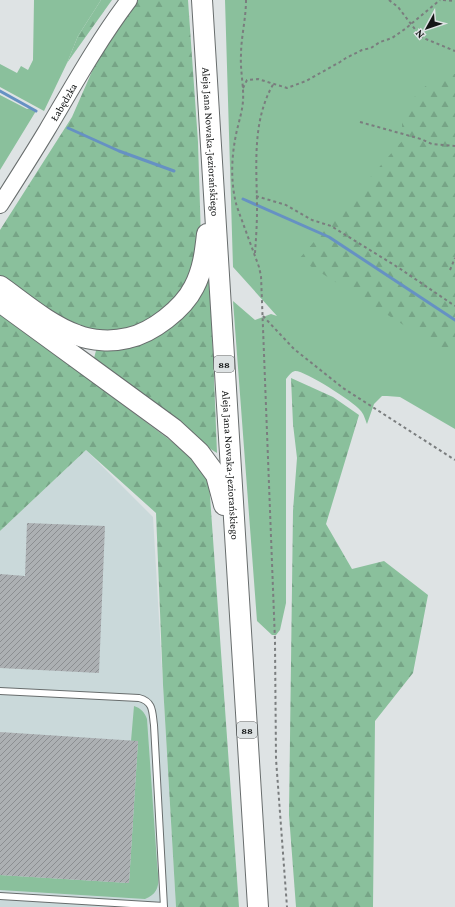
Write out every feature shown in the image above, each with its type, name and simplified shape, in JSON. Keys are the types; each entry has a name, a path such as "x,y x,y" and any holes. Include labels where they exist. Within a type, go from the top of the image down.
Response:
{"main road":[{"name":"Aleja Jana Nowaka-Jeziorańskiego","path":"202,0 258,907"},
{"path":"0,286 60,327 78,335 95,340 113,340 129,338 146,330 172,315 194,288 200,274 205,254 212,174"},
{"path":"0,302 174,428 199,452 216,475 236,554"}],"street":[{"name":"Łabędzka","path":"0,205 46,132 88,60 129,0"}],"lane":[{"path":"0,691 139,698 146,700 150,705 154,725 164,907 0,896"}],"path":[{"path":"246,0 241,54 243,102 232,157 232,173 237,207 255,255 261,276 276,641 276,759 287,907"},
{"path":"389,0 398,7 421,37 455,51"},
{"path":"243,90 247,80 258,80 274,83 287,88 306,81 346,58 392,38 440,0"},
{"path":"443,0 455,1"},
{"path":"255,255 255,164 259,124 265,104 274,83"},
{"path":"360,122 421,139 432,144 455,146"},
{"path":"256,196 286,205 312,220 331,226 399,268 455,306"},
{"path":"450,270 455,258"},
{"path":"262,315 294,349 343,388 455,460"}],"shaded area":[{"path":"86,450 153,517 176,907 0,907 0,531"}],"green space":[{"path":"34,0 101,0 78,36 44,111 0,87 0,64 17,73 21,66 28,70 33,60"},
{"path":"101,0 112,0 67,63 78,36"},
{"path":"138,0 188,0 198,142 201,239 194,275 163,314 123,332 101,333 73,327 11,288 0,276 0,230 72,117 97,60"},
{"path":"225,0 455,0 455,429 400,397 387,396 382,396 374,404 367,424 362,413 356,406 329,387 300,372 295,371 289,375 286,379 286,603 280,630 276,635 272,635 257,621 233,301 255,320 271,314 277,316 233,267"},
{"path":"446,72 455,74 455,347 440,348 299,259 402,141 402,110 423,88"},
{"path":"0,95 27,109 30,108 36,111 0,170"},
{"path":"207,276 210,278 217,453 184,426 93,362 98,343 124,343"},
{"path":"0,313 190,455 209,482 239,907 176,907 163,685 156,513 86,450 0,531"},
{"path":"291,378 333,397 359,415 326,524 352,569 384,561 428,595 413,673 375,721 373,907 296,907 289,815 293,511 297,458 293,424"},
{"path":"134,706 142,711 147,719 158,879 155,893 145,899 0,890 0,875 129,883 138,741 131,741"}],"building":[{"path":"27,523 105,526 99,673 0,668 0,574 25,576"},
{"path":"0,732 138,741 129,883 0,875"}],"waterway":[{"path":"0,91 36,111"},
{"path":"68,128 119,151 174,171"},
{"path":"243,199 329,237 455,320"}]}
